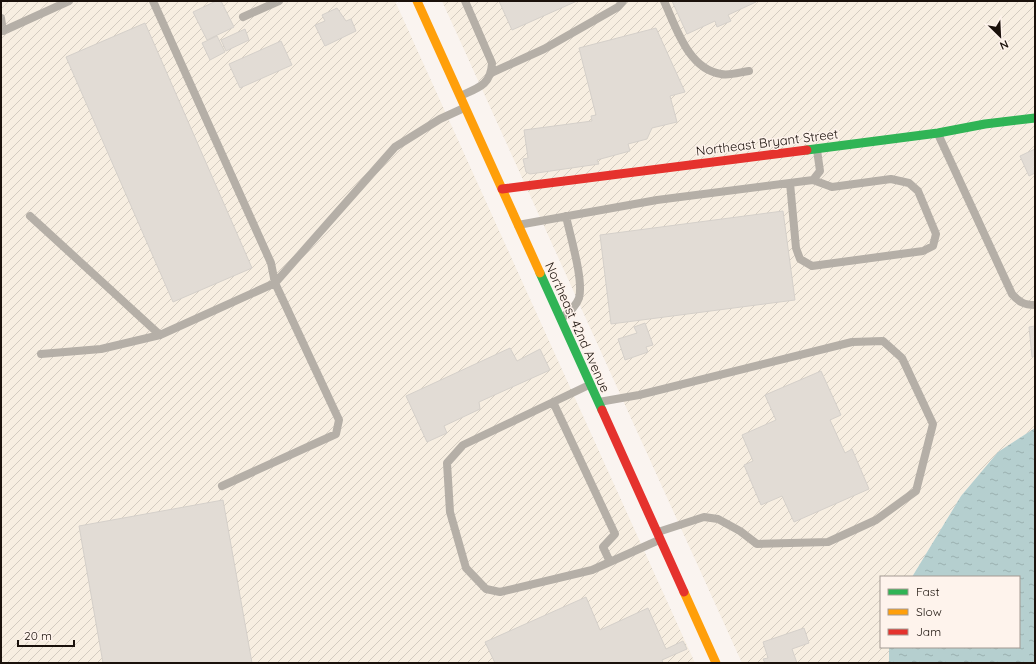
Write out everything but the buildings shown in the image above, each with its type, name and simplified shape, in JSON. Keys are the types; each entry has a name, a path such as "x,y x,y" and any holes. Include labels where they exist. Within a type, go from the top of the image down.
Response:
{"street":[{"name":"Northeast 42nd Avenue","path":"417,1 716,663"},
{"name":"Northeast Bryant Street","path":"502,189 938,133 985,124 1035,118"}],"lane":[{"path":"1,18 3,31 69,1"},
{"path":"153,1 271,263 275,283 339,420 336,434 222,486"},
{"path":"243,17 279,1"},
{"path":"465,1 492,63 492,73"},
{"path":"460,96 486,82 492,73 544,49 618,7 623,1"},
{"path":"664,1 684,45 702,66 721,74 749,72"},
{"path":"41,354 101,349 160,335 275,283 395,147 440,119 465,108"},
{"path":"938,133 1012,294 1018,301 1026,305 1035,304"},
{"path":"813,180 820,171 817,149"},
{"path":"518,225 657,200 813,180 832,187 891,179 909,182 918,191 936,234 934,246 923,252 812,266 800,259 796,248 790,183"},
{"path":"30,216 160,335"},
{"path":"560,319 571,310 576,302 580,285 566,216"},
{"path":"590,385 463,445 447,463 450,512 466,568 486,589 500,592 592,570 659,536 704,517 718,520 740,532 757,544 828,542 876,520 916,491 933,424 902,358 883,341 852,342 646,394 598,402"},
{"path":"553,402 615,534 602,547 610,562"}],"shaded area":[{"path":"1,1 395,1 695,663 1,663"},
{"path":"442,1 1035,1 1035,428 998,452 961,496 913,576 880,576 880,648 893,648 891,663 742,663"}],"water":[{"path":"1035,428 1035,663 889,663 889,648 1020,648 1020,576 913,576 961,496 998,452"}],"traffic: fast":[{"path":"807,150 938,133 985,124 1035,118"},
{"path":"540,273 602,410"}],"traffic: slow":[{"path":"417,1 540,273"},
{"path":"684,592 716,663"}],"traffic: jam":[{"path":"502,189 807,150"},
{"path":"602,410 684,592"}]}
